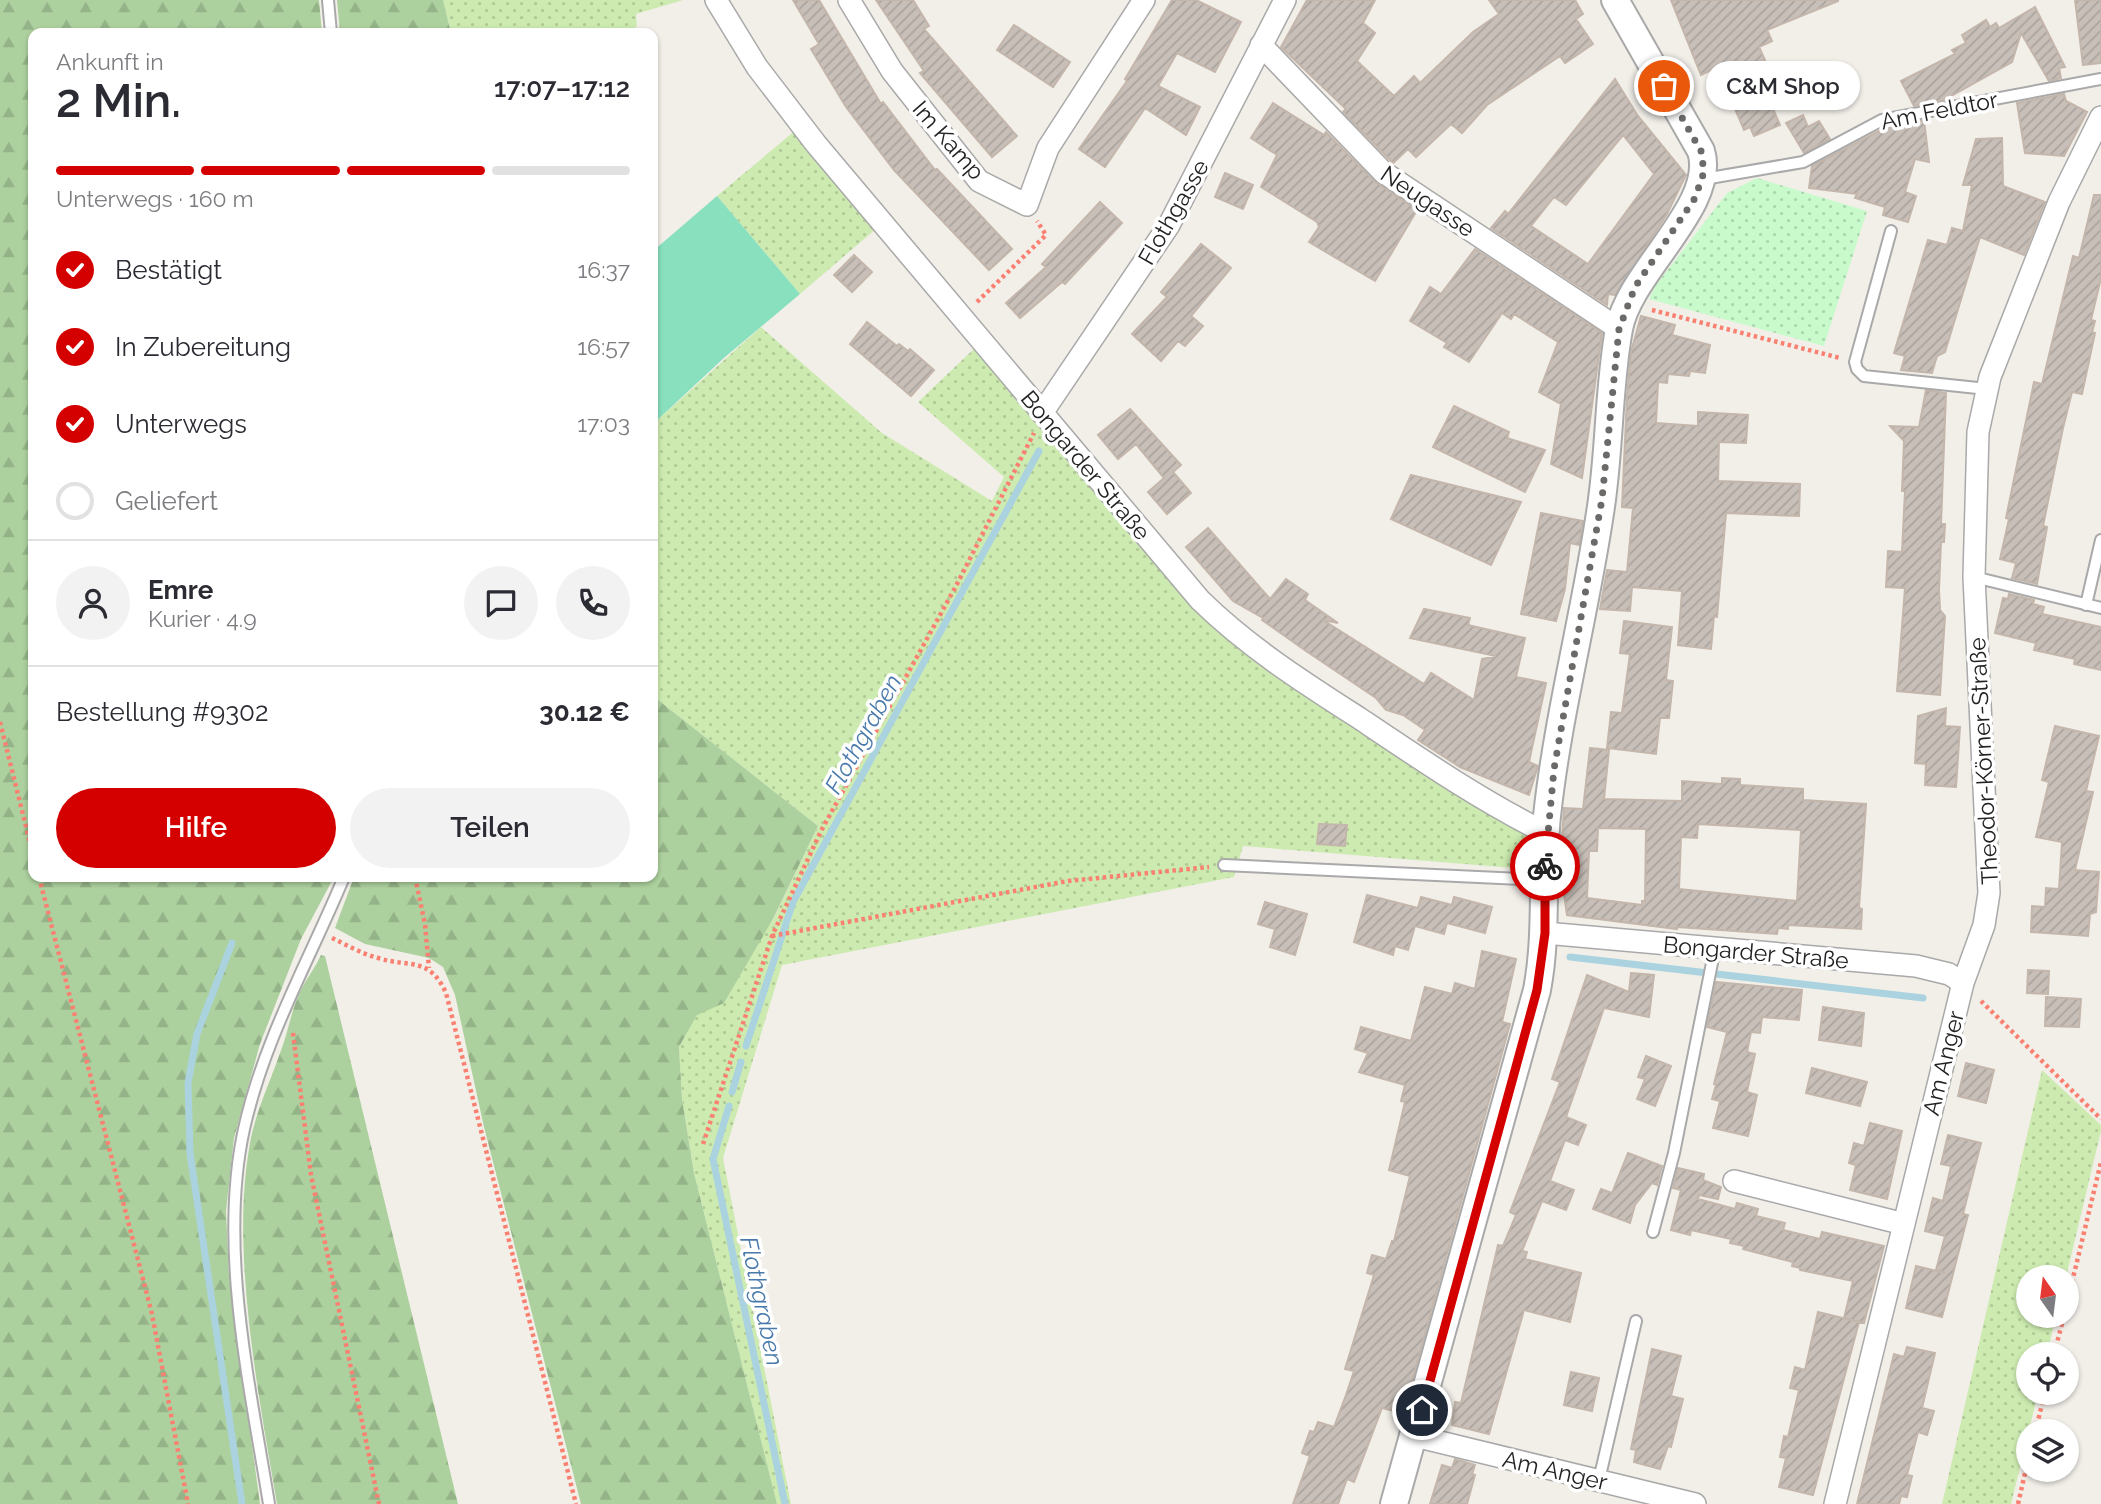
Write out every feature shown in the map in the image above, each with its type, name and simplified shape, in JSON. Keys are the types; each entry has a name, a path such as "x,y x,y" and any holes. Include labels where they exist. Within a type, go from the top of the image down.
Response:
{"street":[{"name":"Bongarder Straße","path":"716,0 746,51 792,114 1183,581 1238,636 1444,775 1546,833"},
{"name":"Im Kamp","path":"849,0 892,71 979,181 1027,205"},
{"path":"1027,205 1048,148 1144,0"},
{"name":"Flothgasse","path":"1042,413 1169,225 1285,0"},
{"path":"1394,1504 1537,990 1545,933 1546,833 1556,759 1602,499 1619,329 1627,303 1645,271 1695,198 1703,179 1701,151 1615,0"},
{"name":"Neugasse","path":"1261,46 1382,172 1619,329"},
{"name":"Theodor-Körner-Straße","path":"1963,983 1984,925 1990,886 1974,577 1976,455 1987,388 2059,202 2101,117"},
{"name":"Bongarder Straße","path":"1545,933 1713,955 1927,968 1949,974 1963,983"},
{"name":"Am Anger","path":"1835,1504 1963,983"},
{"path":"1734,1181 1904,1224"},
{"name":"Am Anger","path":"1415,1436 1695,1504"}],"lane":[{"path":"328,0 331,28"},
{"name":"Am Feldtor","path":"1703,179 1803,162 1861,128 1886,118 2101,79"},
{"path":"1891,231 1855,362 1857,369 1864,376 1987,388"},
{"path":"2086,605 2101,540"},
{"path":"1974,577 2101,608"},
{"path":"1224,865 1544,880"},
{"path":"269,1504 242,1320 236,1194 241,1144 250,1106 289,994 342,882"},
{"path":"1653,1232 1674,1153 1713,955"},
{"path":"1599,1480 1636,1321"}],"path":[{"path":"962,317 1046,235 1027,205"},
{"path":"1627,303 1855,362"},
{"path":"703,1144 772,936 821,831 956,586 1042,413"},
{"path":"0,722 28,835"},
{"path":"772,936 1069,881 1224,865"},
{"path":"40,882 152,1314 188,1504"},
{"path":"416,882 425,924 429,968 441,983 448,1002 576,1504"},
{"path":"319,932 377,958 429,968"},
{"path":"1963,983 2101,1119"},
{"path":"289,994 311,1175 379,1504"},
{"path":"2076,1265 2101,1163"},
{"path":"2018,1504 2023,1482"}],"green space":[{"path":"0,0 319,0 322,28 28,28 28,882 331,882 301,939 260,1044 234,1138 226,1211 229,1276 260,1504 0,1504"},
{"path":"337,0 443,0 450,28 340,28"},
{"path":"443,0 683,0 636,14 637,26 634,28 450,28"},
{"path":"797,129 877,228 800,294 717,196"},
{"path":"1757,178 1867,211 1824,346 1649,299 1656,285 1727,193"},
{"path":"717,196 800,294 725,357 658,419 658,247"},
{"path":"761,327 882,433 992,501 1004,477 918,402 977,346 1226,636 1253,660 1527,836 1526,869 1243,846 1234,877 782,965 723,1158 791,1504 777,1504 694,1173 682,1099 679,1047 697,1015 773,920 818,826 658,700 658,420"},
{"path":"658,700 818,826 773,919 724,1003 697,1015 679,1047 682,1099 694,1173 777,1504 581,1504 484,1127 455,995 443,967 429,958 365,944 335,928 352,882 658,882"},
{"path":"321,955 325,956 458,1504 277,1504 249,1326 243,1235 244,1191 251,1136 258,1112 297,999"},
{"path":"2042,1070 2101,1125 2101,1131 2069,1265 2016,1265 2016,1328 2053,1328 2050,1342 2016,1342 2016,1405 2035,1405 2032,1419 2016,1419 2016,1482 2011,1504 1942,1504"}],"building":[{"path":"793,0 819,0 881,104 883,102 935,170 937,169 1012,249 989,270 894,170 846,107 811,49 819,44"},
{"path":"876,0 913,0 929,26 924,29 1017,136 992,157 920,73 924,71"},
{"path":"1172,0 1196,0 1241,22 1215,72 1177,53 1158,86 1200,107 1186,135 1145,108 1105,167 1079,149 1127,81 1125,79"},
{"path":"1307,0 1375,0 1363,23 1375,33 1357,61 1394,96 1414,76 1420,83 1473,32 1499,14 1489,0 1575,0 1583,14 1576,19 1593,44 1565,63 1560,56 1487,105 1462,133 1451,124 1416,157 1408,149 1393,163 1343,112 1346,109 1281,47"},
{"path":"1671,0 1838,1 1767,30 1772,41 1759,47 1765,60 1754,65 1780,125 1754,136 1750,127 1744,130 1717,67 1701,75"},
{"path":"2075,0 2101,0 2101,63 2083,65"},
{"path":"2035,7 2065,67 2059,68 2061,78 2049,81 2021,33 2012,62 1942,101 1914,106 1901,81 1955,54 1952,50 1966,43 1962,35 1986,20 1990,27 1996,23 1999,28"},
{"path":"1014,25 1070,62 1053,87 997,50"},
{"path":"1615,79 1638,116 1686,175 1667,214 1615,295 1608,294 1607,305 1491,228 1505,211 1508,214","holes":["1623,135 1654,174 1588,264 1531,226 1554,197 1566,205"]},
{"path":"2064,94 2066,101 2087,112 2064,156 2025,153 2017,103"},
{"path":"1273,103 1324,135 1326,132 1374,181 1417,210 1375,281 1309,242 1319,227 1317,222 1261,187 1277,155 1251,138"},
{"path":"1803,115 1808,127 1819,121 1830,139 1804,153 1786,123"},
{"path":"1924,120 1929,162 1915,159 1905,192 1916,196 1908,222 1883,215 1885,207 1855,198 1857,194 1809,188 1812,166 1885,128"},
{"path":"2002,138 2003,186 2045,202 2024,255 1980,237 1945,352 1937,356 1932,373 1901,370 1905,356 1894,353 1928,240 1947,245 1952,228 1963,231 1972,185 1963,185 1976,139"},
{"path":"1225,173 1253,185 1243,209 1215,197"},
{"path":"2094,195 2101,195 2101,278 2091,320 2095,321 2092,332 2095,333 2082,394 2072,392 2063,428 2043,526 2047,527 2037,584 2012,578 2016,563 2000,559 2009,519 2006,518 2034,382 2042,384 2073,256 2079,258"},
{"path":"1100,202 1122,223 1065,284 1062,282 1020,318 1006,303 1046,267 1042,264"},
{"path":"1201,244 1231,268 1191,316 1203,326 1185,346 1178,341 1161,361 1132,334 1167,297 1161,292"},
{"path":"1475,249 1602,333 1582,478 1551,464 1561,404 1539,392 1558,342 1514,314 1511,319 1502,313 1469,362 1444,347 1447,343 1410,321 1430,287 1441,294"},
{"path":"854,255 872,272 852,292 834,275"},
{"path":"1641,316 1675,325 1672,335 1710,345 1705,373 1690,371 1689,376 1668,374 1667,383 1658,382 1656,423 1698,426 1698,412 1748,415 1746,443 1719,442 1718,481 1800,484 1799,516 1726,513 1717,617 1714,616 1711,649 1678,645 1682,591 1632,587 1630,611 1600,609 1607,570 1627,572 1633,508 1622,507 1627,397 1631,352"},
{"path":"867,322 897,346 899,344 908,351 910,349 934,370 911,396 850,344"},
{"path":"1926,390 1946,393 1941,524 1945,524 1944,542 1941,542 1939,589 1940,610 1945,616 1940,695 1897,691 1905,588 1886,587 1888,551 1902,552 1905,491 1902,491 1904,441 1890,426 1919,427"},
{"path":"1454,406 1509,432 1507,438 1545,450 1525,492 1433,447"},
{"path":"1130,409 1181,465 1173,472 1191,493 1167,514 1148,492 1164,478 1136,444 1118,459 1098,435"},
{"path":"1411,475 1521,502 1491,565 1391,519"},
{"path":"1541,513 1583,521 1579,545 1570,543 1565,589 1556,621 1521,614"},
{"path":"1208,528 1270,599 1286,579 1308,594 1305,600 1338,623 1323,620 1424,684 1431,673 1474,700 1482,659 1496,656 1410,638 1424,609 1470,618 1468,625 1525,638 1516,677 1546,683 1529,762 1538,766 1529,795 1460,767 1418,740 1425,730 1403,715 1386,710 1376,698 1262,620 1263,618 1233,601 1186,547"},
{"path":"2009,594 2034,600 2033,604 2044,607 2042,614 2101,627 2101,670 2074,664 2075,659 2034,650 2036,643 1995,633 2003,598 2008,599"},
{"path":"1624,621 1672,627 1666,680 1673,681 1669,718 1660,718 1656,754 1607,748 1611,712 1622,713 1630,654 1620,653"},
{"path":"1946,708 1945,726 1960,727 1956,787 1925,785 1926,764 1915,763 1918,716"},
{"path":"2055,726 2099,736 2086,791 2093,792 2075,870 2099,872 2096,912 2090,914 2088,936 2031,932 2032,906 2045,907 2046,888 2059,889 2062,842 2036,837 2049,782 2042,780"},
{"path":"1590,748 1609,750 1604,799 1682,801 1682,781 1722,784 1722,778 1740,779 1740,785 1803,789 1803,800 1866,804 1859,908 1862,909 1861,929 1788,925 1788,929 1778,928 1777,934 1677,929 1567,915 1560,868 1564,808 1583,809","holes":["1698,824 1801,830 1797,901 1679,889 1681,837 1697,838","1598,828 1646,829 1645,901 1642,901 1642,905 1587,898 1589,851 1597,851"]},
{"path":"1319,824 1347,825 1345,846 1317,844"},
{"path":"1367,895 1418,908 1421,897 1452,905 1454,897 1492,907 1485,933 1447,923 1444,934 1415,926 1408,950 1395,946 1393,955 1354,942"},
{"path":"1265,902 1307,914 1295,955 1270,947 1275,929 1258,924"},
{"path":"1482,951 1516,959 1502,1022 1510,1024 1406,1403 1402,1413 1382,1408 1354,1482 1347,1479 1338,1504 1293,1504 1310,1456 1302,1453 1310,1431 1314,1432 1318,1422 1334,1427 1346,1395 1354,1371 1345,1369 1374,1275 1367,1273 1372,1255 1386,1259 1394,1241 1410,1176 1389,1170 1405,1102 1401,1101 1405,1085 1359,1072 1368,1053 1355,1049 1361,1027 1411,1041 1425,987 1452,994 1455,983 1475,989"},
{"path":"2028,970 2049,971 2048,994 2027,993"},
{"path":"1631,973 1654,975 1649,1017 1604,1008 1566,1117 1586,1125 1578,1145 1565,1140 1550,1181 1574,1190 1566,1210 1542,1201 1522,1251 1527,1252 1525,1259 1581,1273 1570,1322 1524,1310 1489,1434 1452,1425 1455,1402 1461,1403 1498,1245 1503,1246 1516,1215 1510,1212 1560,1082 1552,1079 1587,975 1629,992"},
{"path":"1716,982 1802,990 1799,1020 1762,1017 1760,1033 1751,1032 1747,1052 1755,1054 1747,1092 1757,1095 1748,1136 1713,1128 1720,1101 1712,1099 1716,1085 1714,1084 1727,1032 1707,1027"},
{"path":"2046,997 2081,999 2079,1027 2045,1026"},
{"path":"1823,1007 1864,1013 1861,1046 1819,1040"},
{"path":"1646,1056 1671,1066 1655,1106 1637,1099 1645,1079 1638,1077"},
{"path":"1966,1063 1994,1070 1986,1103 1958,1096"},
{"path":"1812,1068 1867,1082 1860,1106 1806,1093"},
{"path":"1870,1123 1902,1131 1887,1199 1850,1190 1856,1165 1849,1163 1854,1143 1864,1146"},
{"path":"1948,1135 1981,1143 1963,1214 1968,1215 1942,1317 1906,1308 1916,1266 1945,1273 1936,1270 1945,1236 1925,1231 1933,1198 1943,1201 1951,1166 1941,1164"},
{"path":"1628,1153 1662,1166 1657,1185 1652,1183 1635,1205 1630,1223 1593,1209 1601,1189 1612,1193"},
{"path":"1678,1168 1704,1174 1703,1180 1721,1187 1718,1199 1699,1195 1698,1199 1735,1209 1737,1203 1758,1209 1756,1216 1785,1223 1783,1230 1820,1239 1822,1232 1884,1246 1864,1323 1844,1318 1853,1281 1800,1270 1792,1266 1793,1262 1743,1249 1744,1246 1730,1243 1731,1239 1691,1230 1690,1235 1671,1230 1681,1190 1673,1188"},
{"path":"1818,1312 1859,1322 1813,1495 1779,1487 1786,1458 1780,1457 1784,1436 1788,1437 1799,1390 1790,1388 1795,1367 1805,1370"},
{"path":"1907,1347 1935,1353 1922,1408 1934,1411 1927,1435 1918,1432 1907,1475 1912,1476 1907,1497 1901,1496 1899,1504 1857,1504 1894,1354 1904,1357"},
{"path":"1652,1349 1681,1356 1671,1396 1683,1399 1671,1447 1668,1446 1660,1469 1634,1462 1636,1450 1631,1449"},
{"path":"1571,1372 1599,1378 1592,1411 1564,1405"},
{"path":"1455,1459 1475,1465 1467,1504 1430,1504 1442,1465 1452,1468"}],"waterway":[{"name":"Flothgraben","path":"746,1046 793,902 1039,451"},
{"path":"232,943 197,1034 188,1083 190,1153 242,1504"},
{"path":"1570,957 1923,998"},
{"name":"Flothgraben","path":"732,1092 741,1062"},
{"name":"Flothgraben","path":"729,1106 713,1159 785,1504"}],"way so far":[{"path":"1545,866 1554,769 1602,499 1619,329 1635,287 1695,198 1703,179 1701,151 1664,86"}],"place":[{"name":"C&M Shop","path":"1664,86"}],"route":[{"path":"1422,1410 1537,990 1545,933 1545,866"}]}
